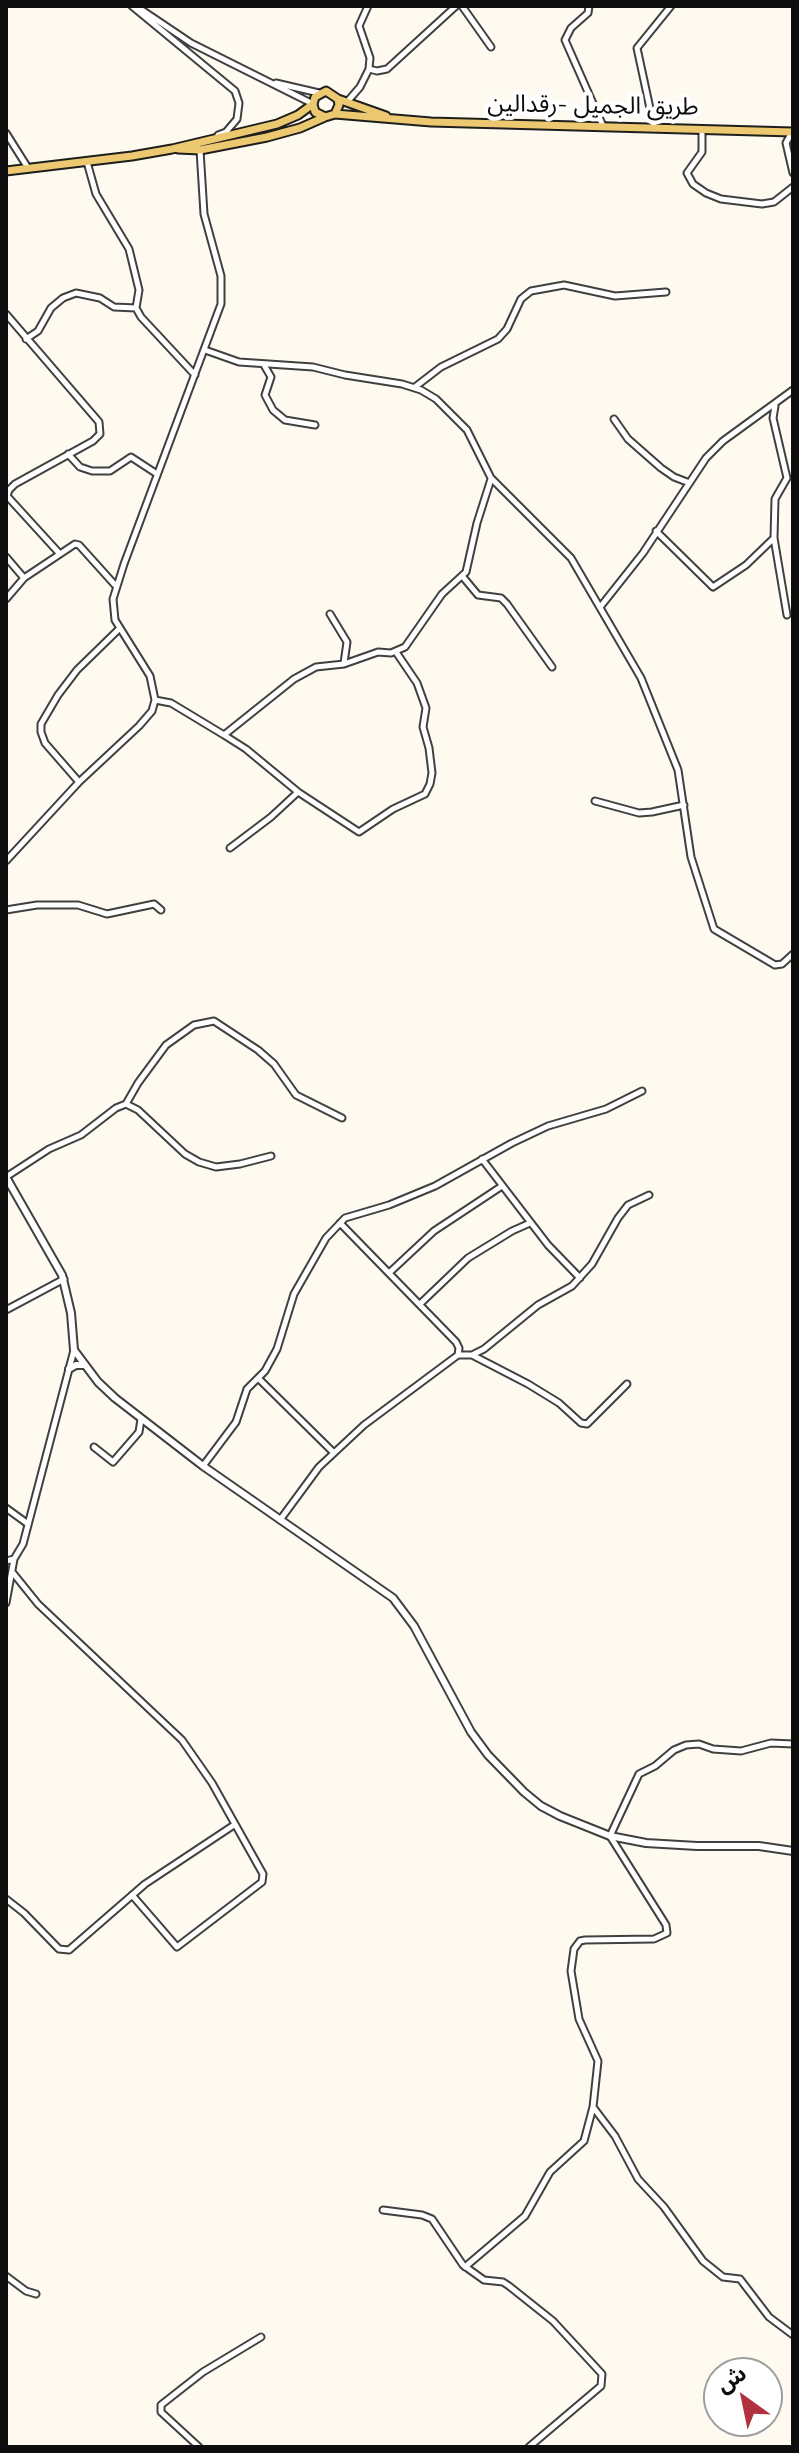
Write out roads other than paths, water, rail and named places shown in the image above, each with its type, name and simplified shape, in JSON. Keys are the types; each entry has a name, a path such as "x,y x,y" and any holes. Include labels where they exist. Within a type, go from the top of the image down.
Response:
{"main road":[{"path":"196,145 277,124 313,104 319,93 330,92 338,99 392,118"},
{"path":"335,114 338,99"},
{"path":"313,104 315,112 325,117"},
{"path":"6,171 267,137 335,114 392,118"},
{"name":"طريق الجميل -رقدالين","path":"392,118 431,122 792,132"}],"street":[{"path":"134,6 191,43 313,104"},
{"path":"6,861 79,782 152,711 155,700 150,676 120,629 113,609 116,586 216,321 223,291 204,214 196,145 226,132 237,119 239,103 228,83 134,6"},
{"path":"347,102 360,87 369,69 370,58 359,26 368,6"},
{"path":"369,69 387,69 459,6 491,47"},
{"path":"589,6 588,13 566,34 566,45 603,126"},
{"path":"654,127 637,48 671,6"},
{"path":"267,81 319,93"},
{"path":"702,128 702,152 687,173 693,184 706,193 721,199 762,204 774,202 793,187"},
{"path":"792,132 786,143 793,173"},
{"path":"6,133 28,168"},
{"path":"87,162 96,194 129,249 139,290 136,308 195,375"},
{"path":"415,388 441,367 498,339 507,329 521,299 531,291 564,285 615,296 666,292"},
{"path":"26,339 38,331 51,308 63,298 76,293 100,298 114,307 136,308"},
{"path":"6,314 99,422 100,434 15,484 7,496 59,553"},
{"path":"205,350 239,362 313,367 415,388 436,399 467,430 491,478 571,558 648,693 678,770 691,857 714,929 775,965 782,964 793,954"},
{"path":"264,364 271,377 265,395 273,410 285,420 315,425"},
{"path":"601,606 706,458 723,441 793,390"},
{"path":"775,405 773,418 787,478 775,499 774,538 787,615"},
{"path":"614,419 628,439 661,468 687,482"},
{"path":"68,454 80,467 92,471 110,471 131,457 157,474"},
{"path":"224,735 294,679 316,667 344,664 378,652 396,652 405,647 442,594 463,577 491,478"},
{"path":"656,531 713,587 746,565 774,538"},
{"path":"6,599 24,578 70,546 79,545 116,586"},
{"path":"6,557 24,578"},
{"path":"463,577 478,595 501,598 507,604 552,667"},
{"path":"330,614 347,642 344,664"},
{"path":"79,782 45,743 41,724 77,670 120,629"},
{"path":"155,700 171,703 246,749 298,792 357,832 393,809 425,794 432,773 423,727 426,708 417,683 396,652"},
{"path":"230,848 298,792"},
{"path":"595,801 639,813 684,805"},
{"path":"6,910 37,905 78,905 107,914 154,904 161,910"},
{"path":"6,1603 14,1559 23,1544 74,1350 64,1279 6,1177 49,1149 81,1135 126,1104 166,1045 194,1025 214,1021 274,1064 296,1095 342,1118"},
{"path":"203,1466 236,1422 247,1389 277,1349 294,1294 326,1238 340,1223 352,1214 389,1205 435,1186 548,1126 606,1109 642,1091"},
{"path":"126,1104 138,1110 185,1154 199,1162 216,1167 271,1156"},
{"path":"482,1159 530,1223 580,1278"},
{"path":"389,1273 434,1231 502,1186"},
{"path":"472,1355 495,1342 523,1315 572,1286 592,1264 628,1205 649,1195"},
{"path":"340,1223 456,1342 458,1355"},
{"path":"420,1304 468,1258 530,1223"},
{"path":"6,1310 64,1279"},
{"path":"74,1350 115,1398 141,1419 203,1466 393,1598 414,1626 471,1732 508,1777 541,1806 610,1836 646,1843 759,1846 793,1851"},
{"path":"280,1520 310,1478 364,1425 458,1355 472,1355 516,1377 559,1403 581,1423 587,1424 627,1384"},
{"path":"69,1369 76,1365 85,1366"},
{"path":"258,1378 334,1453"},
{"path":"94,1447 113,1462 139,1432 141,1419"},
{"path":"6,1508 28,1524"},
{"path":"6,1561 14,1559"},
{"path":"13,1573 38,1604 182,1740 212,1783 261,1869 262,1882 180,1946 174,1946 132,1895"},
{"path":"610,1836 639,1774 655,1766 674,1750 699,1744 713,1749 741,1751 771,1743 793,1744"},
{"path":"6,1899 64,1951 75,1946 132,1895 234,1825"},
{"path":"465,2267 525,2216 550,2172 584,2141 593,2107 598,2061 579,2019 571,1971 574,1949 580,1941 666,1936 668,1930 610,1836"},
{"path":"593,2107 615,2136 638,2179 664,2207 703,2261 723,2277 740,2279 769,2317 793,2335"},
{"path":"383,2210 432,2219 465,2267 484,2280 503,2282 509,2286 553,2321 602,2374 601,2386 529,2447"},
{"path":"6,2276 26,2291 36,2294"},
{"path":"199,2447 161,2412 161,2405 203,2372 261,2337"}]}
